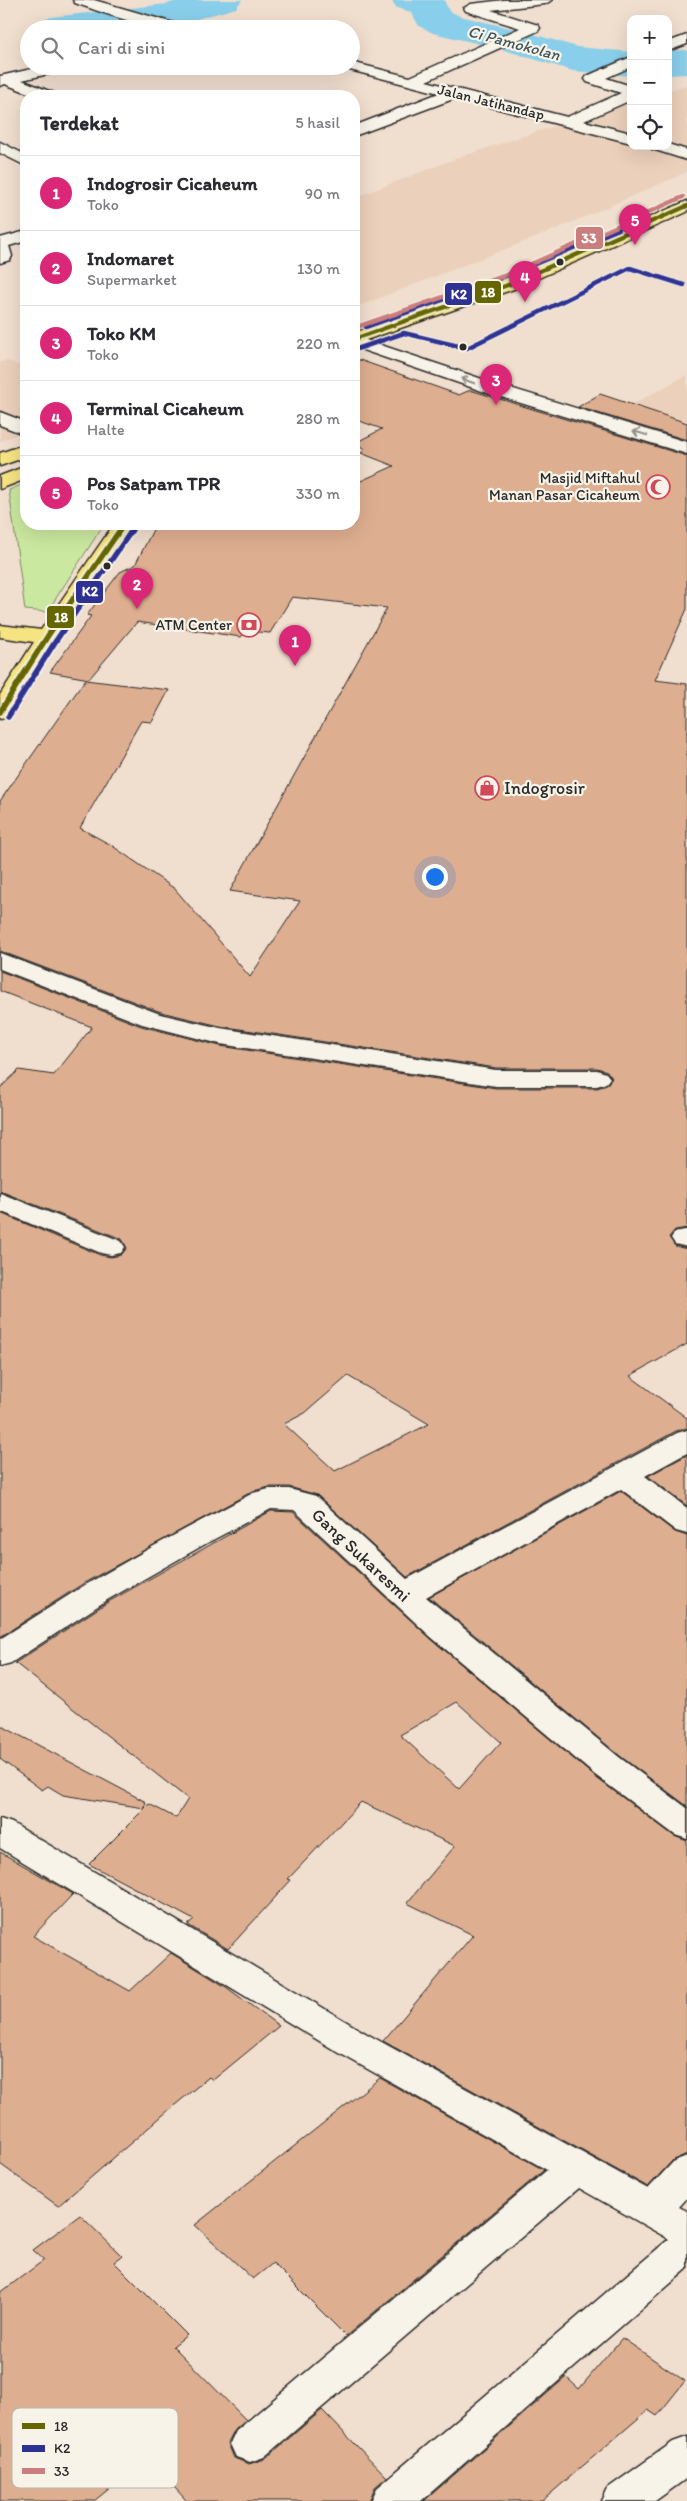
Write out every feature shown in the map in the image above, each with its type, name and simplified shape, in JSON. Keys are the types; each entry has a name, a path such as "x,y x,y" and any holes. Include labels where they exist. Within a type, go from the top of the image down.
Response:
{"main road":[{"path":"360,319 473,279 687,190"},
{"path":"360,338 508,285 684,209"},
{"path":"0,460 20,452"},
{"path":"0,483 20,475"},
{"path":"0,712 47,637 120,530"},
{"path":"0,631 47,637"}],"street":[{"path":"80,0 145,20"},
{"path":"411,82 533,28 472,8 496,3 545,0"},
{"path":"550,0 556,0"},
{"path":"672,45 687,40"},
{"path":"627,63 592,79 627,92"},
{"name":"Jalan Jatihandap","path":"360,68 627,137"},
{"path":"3,80 26,75"},
{"path":"3,80 32,90"},
{"path":"360,129 454,93"},
{"path":"569,122 627,95"},
{"path":"0,147 20,158"},
{"path":"671,150 687,155"},
{"path":"0,258 4,256 0,243 20,238"},
{"path":"360,342 491,388 687,448"},
{"path":"0,418 20,426"},
{"path":"0,960 151,1019 220,1036 496,1078 597,1078"},
{"path":"0,1201 111,1248"},
{"path":"404,1595 687,1440"},
{"path":"622,1474 687,1524"},
{"name":"Gang Sukaresmi","path":"0,1655 58,1614 186,1540 264,1500 278,1497 305,1503 404,1595 607,1766 687,1826"},
{"path":"0,1832 354,2044 653,2209 687,2230"},
{"path":"250,2444 577,2167"},
{"path":"653,2209 687,2172"},
{"path":"391,2501 687,2246"},
{"path":"622,2501 687,2455"}],"shaded area":[{"path":"687,85 687,172 554,230 360,306 360,196 463,156 627,102 627,150 672,150 672,89"},
{"path":"7,361 20,365 20,433 0,441 0,362"},
{"path":"687,375 687,441 610,417 622,410"}],"green space":[{"path":"20,485 20,530 100,530 47,612 25,610 9,490"}],"building":[{"path":"360,360 459,395 470,390 687,456 687,609 655,680 687,684 687,1228 675,1230 669,1237 675,1246 687,1249 687,1344 630,1376 687,1418 687,1428 676,1431 407,1577 317,1495 289,1487 269,1487 253,1491 84,1583 0,1637 0,1213 100,1255 111,1257 121,1255 127,1248 122,1239 0,1191 0,1088 19,1070 54,1075 92,1027 0,991 0,971 141,1026 220,1046 496,1088 597,1088 607,1085 612,1078 607,1071 597,1068 496,1068 220,1026 161,1012 0,951 0,801 85,680 169,690 152,722 141,721 80,828 111,845 175,889 250,977 300,901 230,891 387,608 292,597 270,633 246,631 241,637 137,622 89,679 50,672 91,616 87,615 120,572 135,565 153,530 360,530 360,481 394,466 361,453 365,449 360,446 360,440 382,429 360,421","holes":["348,1376 429,1424 335,1471 284,1424 305,1413"]},
{"path":"600,394 687,423 687,440 578,407"},
{"path":"687,1455 687,1506 648,1476"},
{"path":"621,1491 675,1532 687,1536 687,1806 620,1756 429,1597"},
{"path":"271,1511 293,1512 430,1638 594,1776 674,1836 687,1841 687,2154 673,2160 648,2187 383,2041 473,1935 407,1903 455,1846 361,1802 288,1879 291,1880 228,1949 188,1925 194,1920 89,1864 149,1804 176,1818 188,1799 15,1663 108,1602","holes":["457,1702 501,1742 459,1789 400,1735"]},
{"path":"0,1725 146,1802 144,1808 63,1795 48,1786 42,1790 0,1759"},
{"path":"0,1852 73,1894 33,1936 130,1991 171,1953 226,1987 279,2026 213,2080 209,2077 58,2206 0,2164"},
{"path":"380,2078 544,2170 346,2336 273,2263 253,2279 195,2225"},
{"path":"80,2215 122,2256 114,2262 187,2335 173,2346 246,2420 235,2430 228,2443 234,2458 249,2464 265,2459 322,2410 387,2477 375,2487 369,2501 187,2501 175,2488 178,2488 178,2408 12,2408 12,2488 110,2488 94,2501 0,2501 0,2293 44,2260 33,2250"},
{"path":"622,2338 685,2381 657,2416 648,2410 542,2501 424,2501 566,2377 579,2389"}],"waterway":[{"name":"Ci Pamokolan","path":"127,20 169,15 223,0"},
{"name":"Ci Pamokolan","path":"410,0 427,3 433,18 447,25 512,40 573,59 627,64"},
{"name":"Ci Pamokolan","path":"672,63 687,62"}],"transit line":[{"name":"33","path":"360,326 504,276 683,197"},
{"name":"18","path":"360,337 508,285 687,206"},
{"name":"K2","path":"366,327 477,288 619,229"},
{"name":"K2","path":"360,348 404,333 467,348 630,268 684,285"},
{"name":"18","path":"0,712 47,637 120,530"},
{"name":"K2","path":"8,717 55,642 132,530"}],"place":[{"name":"Pos Satpam TPR","path":"635,245"},
{"name":"Terminal Cicaheum","path":"525,302"},
{"name":"Toko KM","path":"496,405"},
{"name":"Masjid Miftahul Manan Pasar Cicaheum","path":"658,487"},
{"name":"Indomaret","path":"137,609"},
{"name":"ATM Center","path":"249,625"},
{"name":"Indogrosir Cicaheum","path":"295,666"},
{"name":"Indogrosir","path":"487,788"}]}
